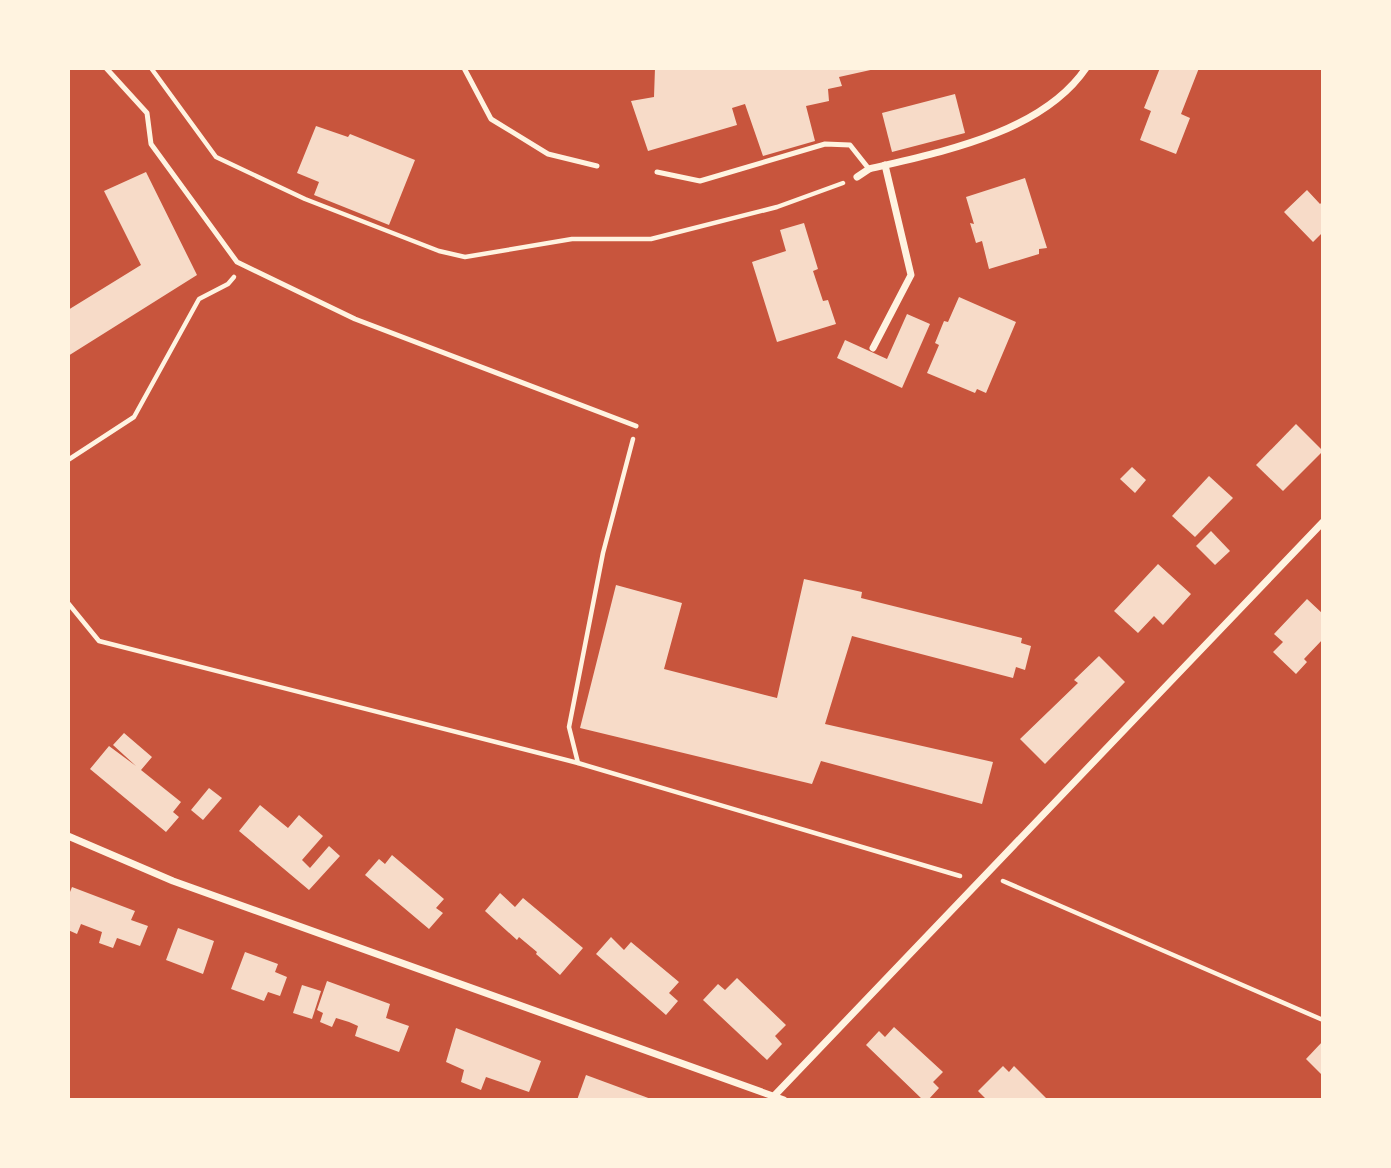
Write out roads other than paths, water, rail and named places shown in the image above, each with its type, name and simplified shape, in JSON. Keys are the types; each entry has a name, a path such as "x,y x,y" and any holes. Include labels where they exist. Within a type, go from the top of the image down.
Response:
{"street":[{"path":"857,177 869,169 979,141 1041,111 1077,81 1086,68"},
{"path":"873,348 911,275 885,165"},
{"path":"774,1096 1323,522"},
{"path":"68,836 173,881 784,1100"}],"lane":[{"path":"106,68 147,113 151,144 237,262 355,319 636,426"},
{"path":"464,68 491,119 548,154 597,166"},
{"path":"657,172 700,181 825,144 850,145 869,169"}]}
